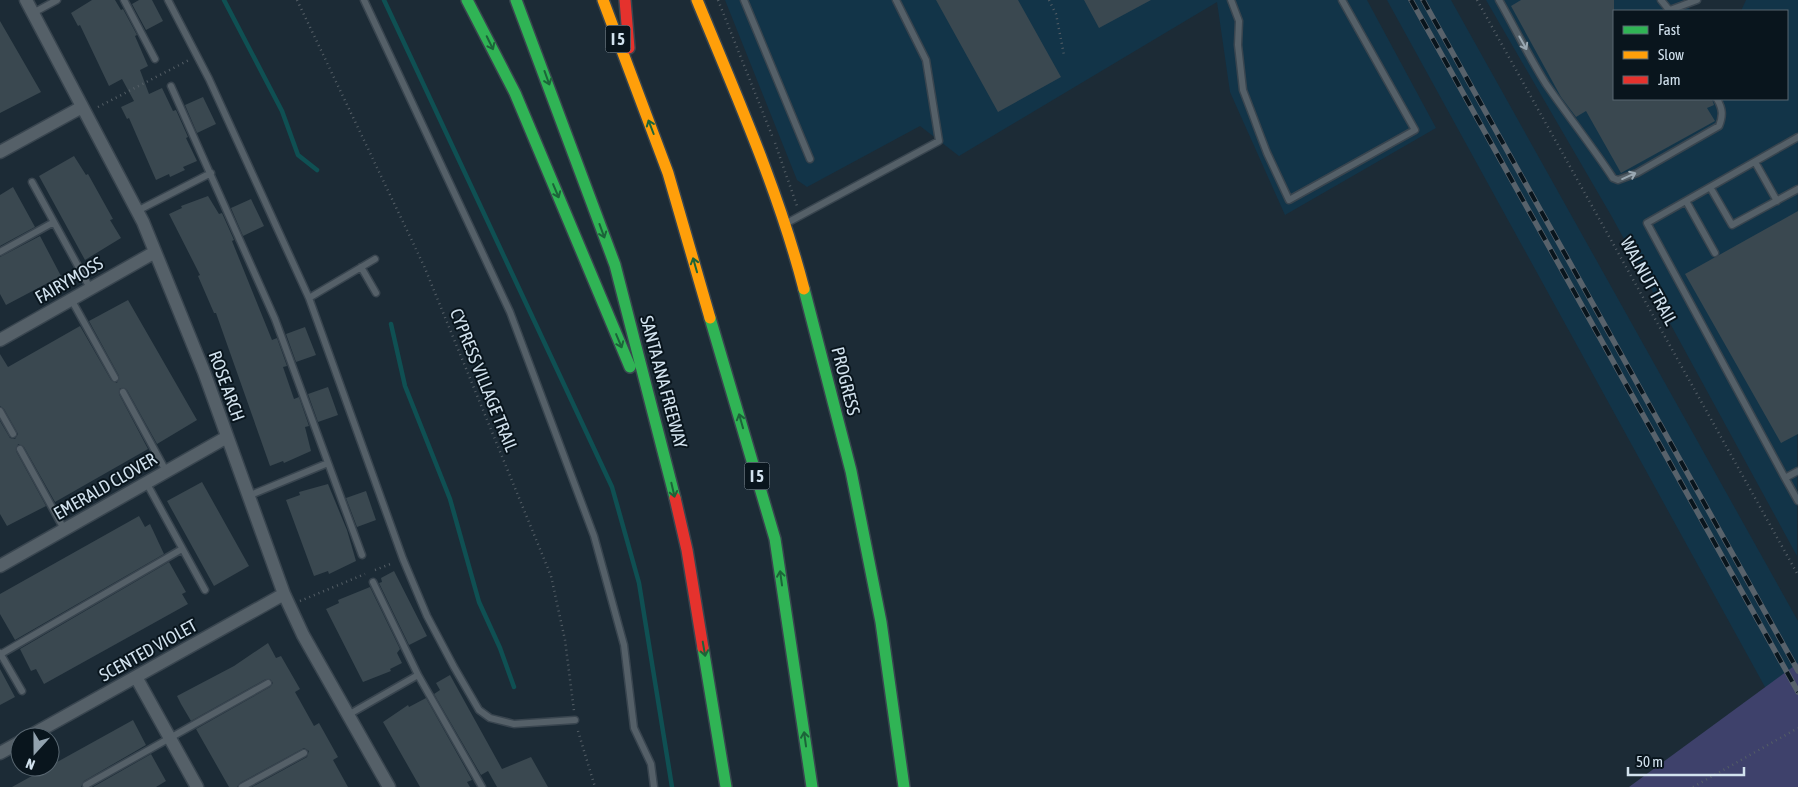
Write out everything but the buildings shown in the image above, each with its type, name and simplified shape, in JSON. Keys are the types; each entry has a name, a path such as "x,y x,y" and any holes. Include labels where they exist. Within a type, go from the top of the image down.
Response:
{"main road":[{"path":"467,0 515,93 662,442"},
{"name":"SANTA ANA FREEWAY","path":"516,0 615,265 662,442 687,550 726,787"},
{"name":"I 5","path":"603,0 668,173 775,539 812,787"},
{"path":"625,0 632,79"},
{"name":"PROGRESS","path":"697,0 756,145 795,254 851,471 881,622 904,787"}],"street":[{"name":"ROSE ARCH","path":"26,0 137,211 155,252 204,372 287,600 303,635 389,787"},
{"path":"0,152 84,110"},
{"name":"FAIRYMOSS","path":"0,340 155,252"},
{"name":"EMERALD CLOVER","path":"0,566 227,437"},
{"name":"SCENTED VIOLET","path":"46,727 136,677 287,600"},
{"path":"136,677 197,787"}],"lane":[{"path":"32,13 58,0"},
{"path":"124,0 155,59"},
{"path":"168,0 197,56 272,214 309,298 403,559 427,616 480,710 490,718 508,724 575,720"},
{"path":"364,0 510,312 594,536 624,645 634,728 651,764 654,787"},
{"path":"744,0 810,159"},
{"path":"784,224 939,141 926,60 896,0"},
{"path":"1231,0 1240,21 1238,45 1243,90 1267,153 1289,200 1415,130 1342,0"},
{"path":"1500,0 1545,81 1572,123 1583,134 1613,178 1618,180 1637,173 1718,126 1722,118 1721,106 1718,100"},
{"path":"1661,0 1669,10"},
{"path":"1672,10 1697,0"},
{"path":"171,86 275,319 362,555"},
{"path":"1798,137 1647,223 1798,501"},
{"path":"1755,162 1777,201"},
{"path":"137,211 210,173"},
{"path":"32,182 90,288"},
{"path":"1710,187 1732,225 1798,189"},
{"path":"1686,201 1716,253"},
{"path":"0,252 54,222"},
{"path":"309,298 375,259"},
{"path":"362,267 376,293"},
{"path":"71,299 114,378"},
{"path":"123,392 166,471"},
{"path":"0,411 13,434"},
{"path":"20,449 64,529"},
{"path":"248,496 328,463"},
{"path":"1786,478 1798,471"},
{"path":"146,482 205,590"},
{"path":"22,691 0,654 182,549"},
{"path":"373,582 418,675 482,787"},
{"path":"348,715 418,675"},
{"path":"86,786 268,684"},
{"path":"242,787 304,753"}],"path":[{"name":"CYPRESS VILLAGE TRAIL","path":"297,0 424,266 551,576 565,640 575,720 594,787"},
{"path":"1049,0 1056,14 1064,55"},
{"name":"WALNUT TRAIL","path":"1477,0 1798,575"},
{"path":"84,110 160,76 197,56"},
{"path":"155,59 152,64 166,88 171,86"},
{"path":"362,555 360,561 367,584 373,582"},
{"path":"287,600 364,575 403,559"},
{"path":"1693,787 1798,728"}],"shaded area":[{"path":"725,0 1367,0 1436,128 1285,215 1230,92 1217,2 959,156 920,126 807,187 797,180"},
{"path":"1387,0 1451,0 1798,621 1798,747"},
{"path":"1486,0 1683,0 1690,10 1613,10 1613,100 1788,100 1788,10 1741,10 1746,0 1798,0 1797,556 1612,217"},
{"path":"1798,663 1798,787 1629,787"}],"waterway":[{"path":"224,0 282,111 298,155 317,170"},
{"path":"384,0 612,487 639,583 672,787"},
{"path":"391,324 405,386 450,499 479,602 500,648 514,687"}],"railway":[{"path":"1411,0 1798,692"},
{"path":"1423,0 1798,671"}],"traffic: fast":[{"path":"467,0 515,93 630,367"},
{"path":"516,0 615,265 675,498"},
{"path":"804,289 851,471 881,622 904,787"},
{"path":"710,318 775,539 812,787"},
{"path":"703,648 726,787"}],"traffic: slow":[{"path":"603,0 668,173 710,318"},
{"path":"697,0 769,179 794,252 804,289"}],"traffic: jam":[{"path":"625,0 629,48"},
{"path":"675,498 687,550 703,648"}]}
